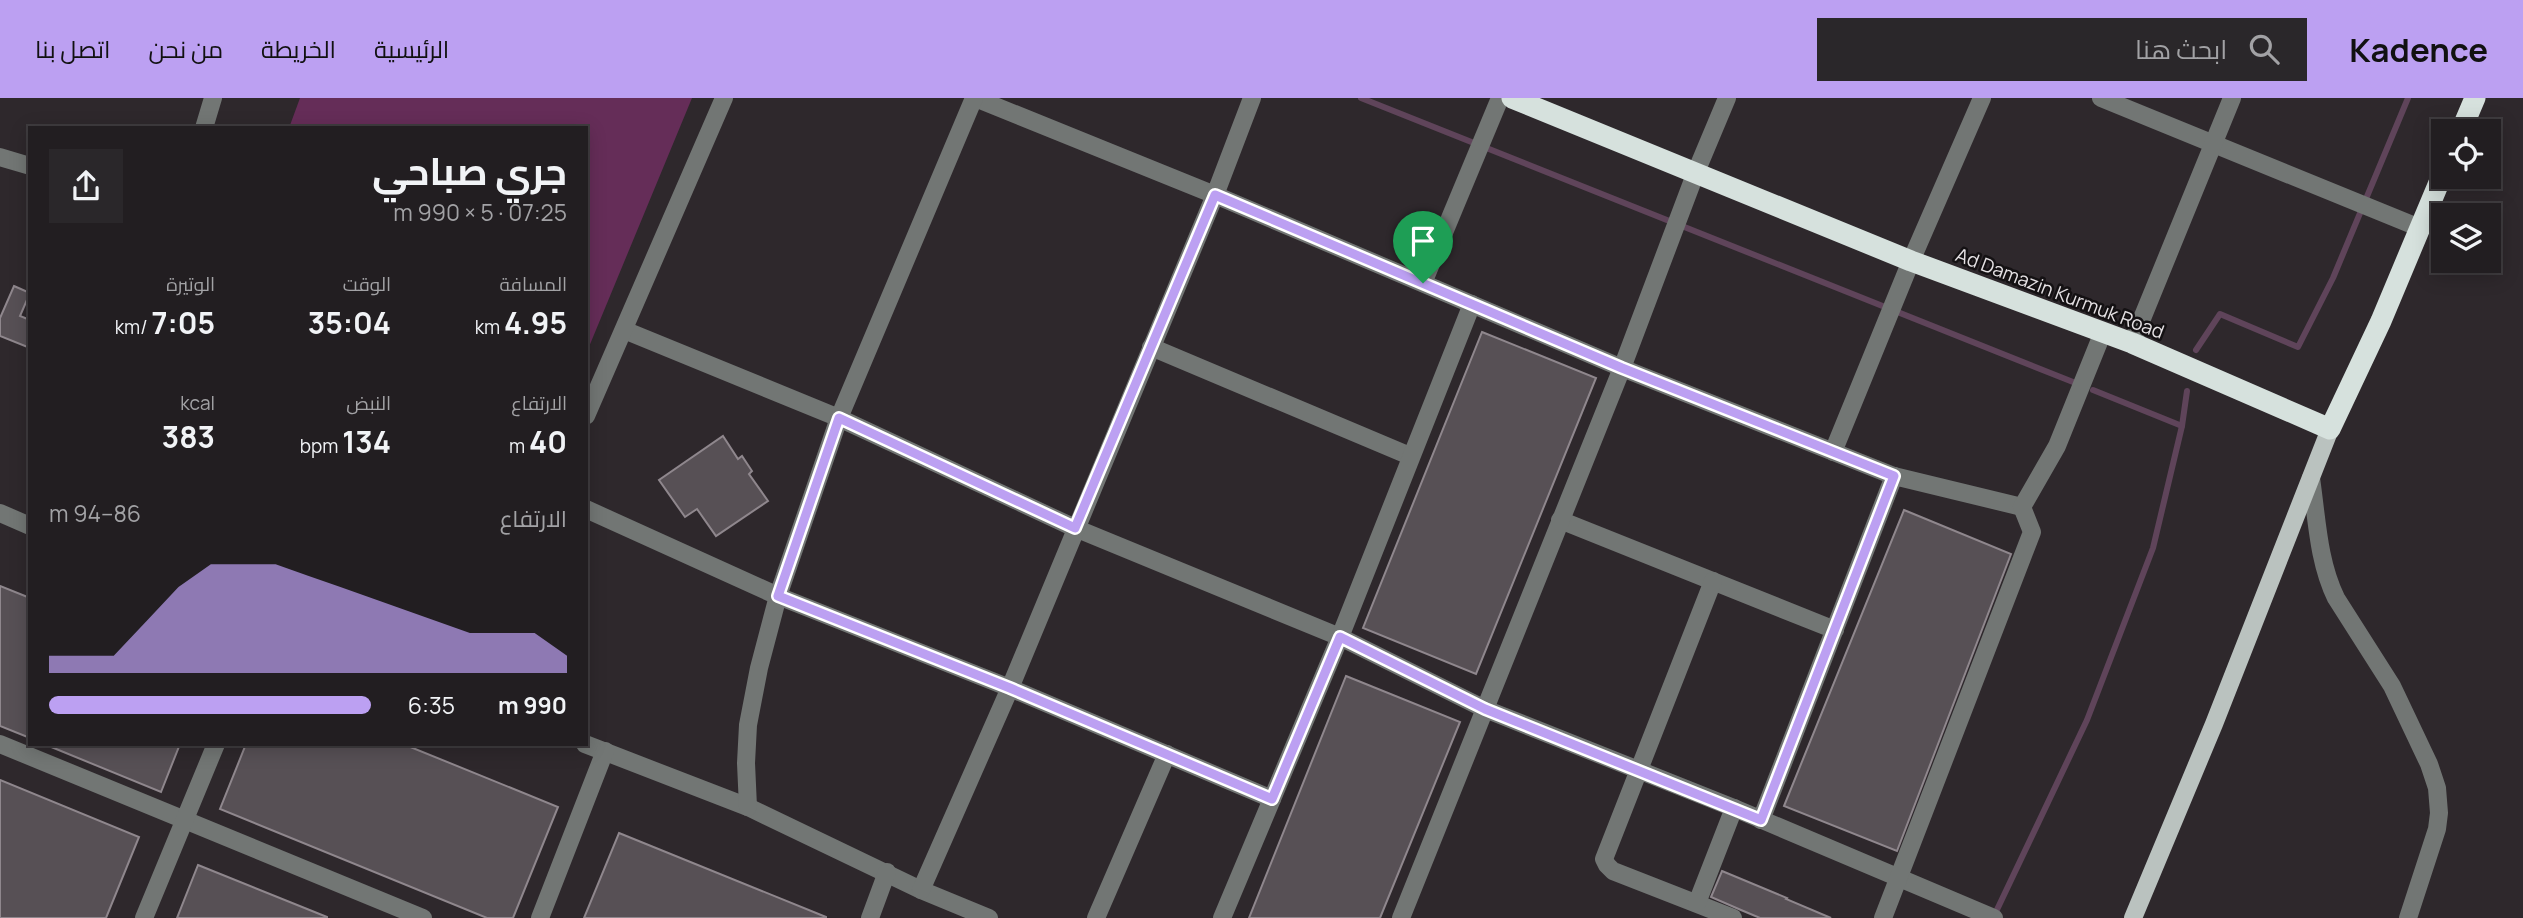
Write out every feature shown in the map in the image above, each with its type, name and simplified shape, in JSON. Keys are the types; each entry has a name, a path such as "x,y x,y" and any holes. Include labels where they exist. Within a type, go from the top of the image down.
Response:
{"highway":[{"name":"Ad Damazin Kurmuk Road","path":"1512,98 1911,261 2132,343 2330,429"},
{"path":"2466,119 2475,98"},
{"path":"2330,429 2381,321 2436,189"}],"main road":[{"path":"2133,918 2330,429"}],"street":[{"path":"205,126 213,98"},
{"path":"588,411 724,98"},
{"path":"748,807 748,724 778,596 839,418 975,98 1215,195 1622,368 1894,476 2022,507"},
{"path":"921,890 1010,688 1215,195 1252,98"},
{"path":"1423,283 1500,98"},
{"path":"1401,918 1622,368 1727,98"},
{"path":"1833,452 1911,261 1982,98"},
{"path":"2101,98 2420,228"},
{"path":"2132,343 2232,98"},
{"path":"0,157 28,165"},
{"path":"1222,918 1340,637 1472,304"},
{"path":"624,330 839,418 1075,528 1340,637 1485,709 1734,808 1898,880 1994,918"},
{"path":"2022,507 2057,446 2104,332"},
{"path":"1151,347 1410,456"},
{"path":"1761,820 1894,476"},
{"path":"2311,478 2323,566 2329,583 2392,686 2429,764 2437,788 2437,829 2408,918"},
{"path":"1883,918 2032,532 2022,507"},
{"path":"588,510 778,596 1010,688 1272,799"},
{"path":"0,513 28,525"},
{"path":"1560,520 1835,630"},
{"path":"1713,581 1640,770 1605,852 1607,865 1614,871 1733,918"},
{"path":"0,744 423,918"},
{"path":"588,745 748,807 921,890 989,918"},
{"path":"144,918 215,746"},
{"path":"540,918 605,751"},
{"path":"1096,918 1167,754"},
{"path":"1697,903 1734,808"},
{"path":"870,918 887,872"}],"shaded area":[{"path":"300,98 692,98 588,349 588,126 290,126"}],"building":[{"path":"14,286 28,292 20,316 28,319 28,347 0,336 0,318"},
{"path":"1482,332 1596,378 1476,674 1363,628"},
{"path":"723,436 738,459 742,456 752,471 749,474 768,501 716,536 697,509 685,517 659,480"},
{"path":"1904,510 2011,554 1897,851 1784,806"},
{"path":"0,586 28,597 28,737 0,726"},
{"path":"1346,676 1460,722 1380,918 1249,918"},
{"path":"49,746 179,746 161,792"},
{"path":"245,746 408,746 558,807 513,918 487,918 220,809"},
{"path":"0,780 139,837 106,918 0,918"},
{"path":"619,833 826,917 826,918 584,918"},
{"path":"198,865 327,917 327,918 177,918"},
{"path":"1722,871 1831,918 1760,918 1741,910 1711,897"}],"waterway":[{"path":"1361,98 2073,382"},
{"path":"2196,350 2220,314 2298,347 2333,278 2408,98"},
{"path":"2093,390 2182,426"},
{"path":"1994,916 2087,720 2153,548 2182,426 2187,391"}],"route":[{"path":"1215,195 1423,283 1622,368 1894,476 1761,820 1485,709 1340,637 1272,799 1010,688 778,596 839,418 1075,528 1215,195"}]}
